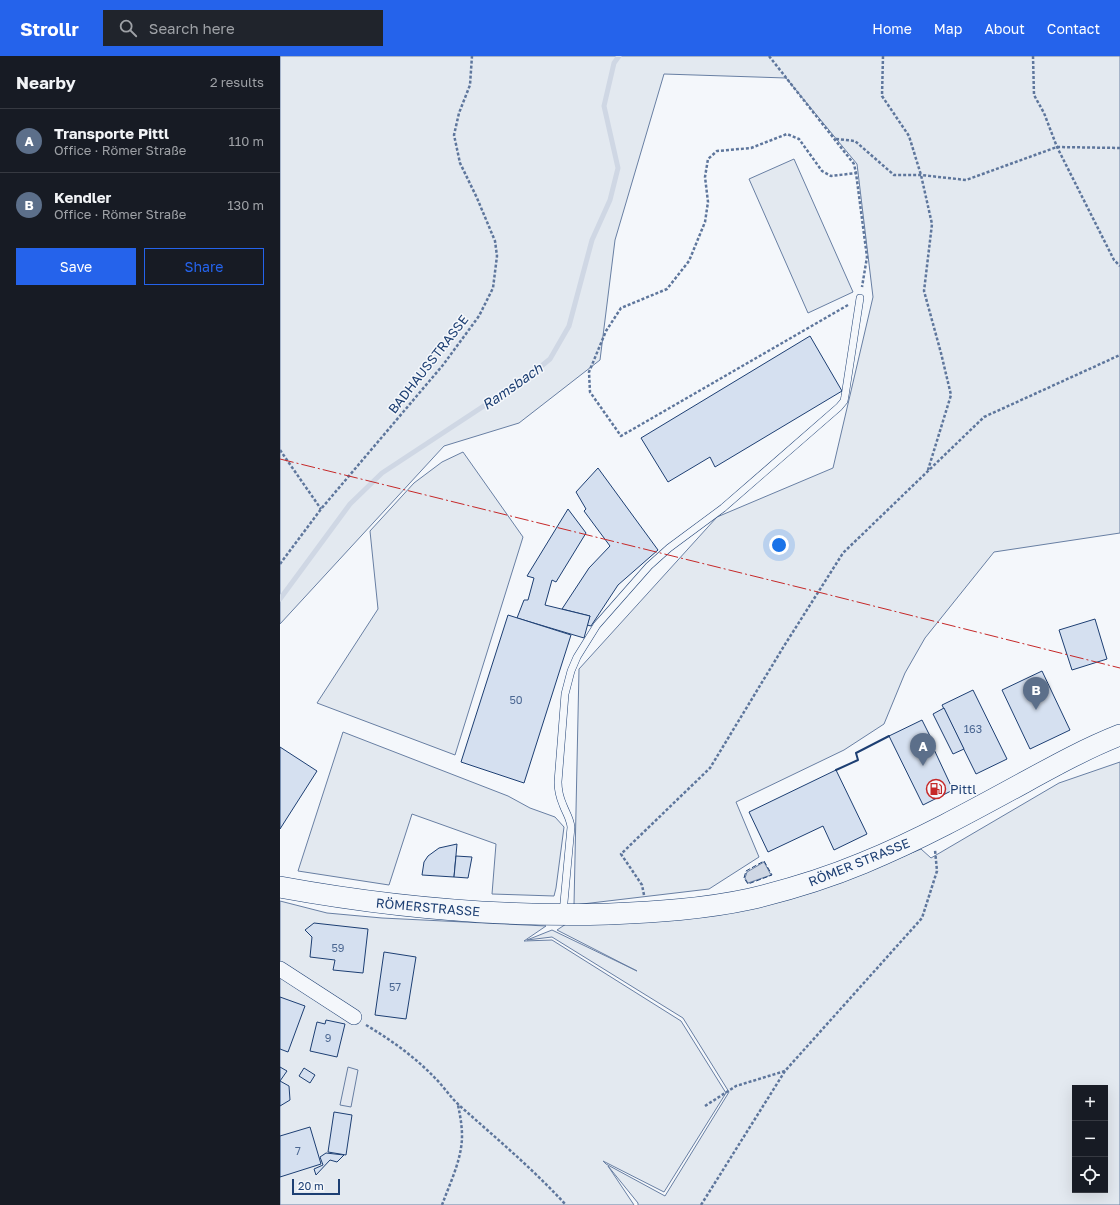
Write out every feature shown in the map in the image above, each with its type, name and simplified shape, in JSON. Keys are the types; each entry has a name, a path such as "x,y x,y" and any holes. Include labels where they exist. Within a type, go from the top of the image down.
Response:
{"main road":[{"name":"RÖMER STRASSE","path":"570,915 647,913 749,899 796,887 862,864 934,830 1059,764 1120,735"},
{"name":"RÖMERSTRASSE","path":"280,887 385,904 504,913 570,915"}],"street":[{"path":"280,969 354,1017"}],"lane":[{"path":"570,915 571,827 570,821 563,806 558,782 565,694 571,671 577,657 596,625 649,566 669,548 723,508 844,401 860,298"}],"path":[{"name":"BADHAUSSTRASSE","path":"280,564 321,508 443,365 479,316 492,288 497,256 495,241 460,162 454,135 459,113 470,86 472,56"},
{"path":"769,56 854,164 856,173 866,257 860,298 621,436 590,392 589,372 606,331 621,308 667,289 689,261 705,222 708,202 705,177 708,159 717,151 752,148 787,134 799,139 822,171 831,176 856,173"},
{"path":"883,56 882,96 909,136 921,175 932,224 924,291 951,395 928,472"},
{"path":"1033,56 1034,95 1044,113 1057,147 1114,260 1120,266"},
{"path":"835,139 855,140 894,175 921,175 966,180 1057,147 1120,148"},
{"path":"647,913 642,885 621,854 710,768 784,646 843,553 984,417 1120,355"},
{"path":"280,450 321,508"},
{"path":"701,1205 785,1071 922,918 937,871 934,830"},
{"path":"354,1017 392,1041 412,1056 436,1079 458,1104 524,1163 566,1205"},
{"path":"705,1106 736,1086 785,1071"},
{"path":"442,1205 462,1142 462,1130 458,1104"}],"shaded area":[{"path":"280,56 1120,56 1120,533 994,552 925,638 905,673 884,724 844,750 736,802 759,857 709,889 574,905 579,669 717,517 833,468 873,297 857,164 786,78 664,74 615,240 600,360 519,423 444,446 280,624"},
{"path":"794,159 853,292 808,313 749,179"},
{"path":"463,452 523,537 455,755 317,703 378,609 370,531 414,483 442,462"},
{"path":"343,732 508,796 530,808 555,817 564,827 554,896 492,894 496,844 412,814 389,885 298,871"},
{"path":"1120,762 1120,1205 638,1205 638,1203 608,1166 634,1205 280,1205 280,901 327,913 382,918 546,926 524,941 552,940 681,1021 726,1093 664,1192 603,1161 665,1196 729,1092 683,1018 552,937 527,940 552,930 637,971 557,930 566,924 858,875 921,849 931,858 1059,783"},
{"path":"764,862 771,875 748,883 745,878 747,872"},
{"path":"348,1067 358,1070 351,1107 340,1105"}],"building":[{"path":"810,336 842,391 715,467 710,457 668,482 641,438"},
{"path":"598,468 658,550 618,585 591,626 587,625 590,616 562,609 589,568 610,546 584,511 586,509 576,492"},
{"path":"568,509 586,533 556,582 552,580 545,605 590,616 584,638 517,618 524,600 528,600 534,578 527,576"},
{"path":"508,615 571,635 524,783 461,762"},
{"path":"1095,619 1107,659 1072,670 1059,630"},
{"path":"1042,671 1070,730 1030,749 1002,690"},
{"path":"973,690 1007,759 976,774 942,705"},
{"path":"944,708 964,749 953,754 933,714"},
{"path":"922,720 953,790 923,805 889,736"},
{"path":"280,747 317,771 280,829"},
{"path":"836,770 867,834 834,850 823,826 768,852 749,812"},
{"path":"457,844 454,877 422,875 424,862 428,856 439,848"},
{"path":"456,856 472,857 468,878 454,877"},
{"path":"314,923 368,929 363,973 333,970 335,960 310,957 312,937 305,930"},
{"path":"384,952 416,957 406,1019 375,1015"},
{"path":"280,997 305,1006 288,1052 280,1049"},
{"path":"326,1020 345,1024 337,1057 310,1051 317,1022 325,1024"},
{"path":"280,1067 287,1071 280,1081"},
{"path":"304,1068 315,1075 310,1083 299,1076"},
{"path":"280,1081 289,1086 290,1100 280,1106"},
{"path":"334,1112 352,1115 346,1155 328,1152"},
{"path":"310,1127 321,1164 280,1177 280,1136"},
{"path":"326,1153 344,1155 337,1162 330,1160 316,1175 314,1169 323,1165 320,1157"}],"waterway":[{"name":"Ramsbach","path":"280,599 350,504 382,473 528,377 550,359 569,326 592,240 610,200 618,168 604,106 614,63 619,56"}],"fence":[{"path":"764,861 772,875 748,884 744,878 746,871 764,861"}],"wall":[{"path":"836,770 858,760 856,753 889,736"}],"power":[{"path":"280,459 1120,668"}],"place":[{"name":"Kendler","path":"1036,710"},
{"name":"Transporte Pittl","path":"923,766"},
{"name":"Pittl","path":"936,789"}]}
